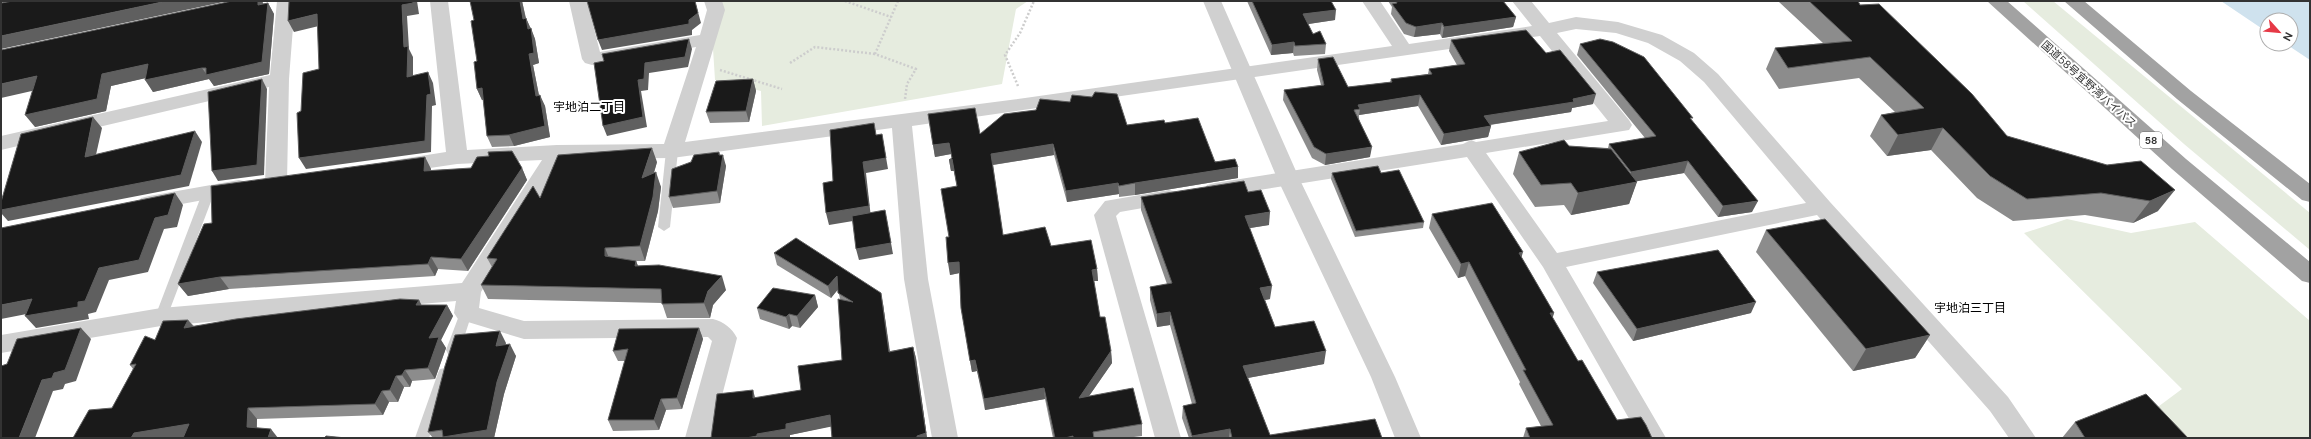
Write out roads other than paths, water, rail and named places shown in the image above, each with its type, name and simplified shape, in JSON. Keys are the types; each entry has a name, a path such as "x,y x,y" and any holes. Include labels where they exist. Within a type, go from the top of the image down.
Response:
{"highway":[{"name":"国道58号宜野湾バイパス","path":"1996,1 2179,164 2310,275"},
{"path":"2073,1 2184,95 2310,195"}],"street":[{"path":"276,182 279,79 286,1"},
{"path":"439,1 457,157"},
{"path":"578,1 592,58 708,39"},
{"path":"672,151 716,10 713,1"},
{"path":"1212,1 1288,178 1384,377 1408,438"},
{"path":"1371,1 1403,49"},
{"path":"1168,438 1105,215 1113,206 1471,147 1622,125 1520,1"},
{"path":"378,168 457,157 557,152 672,151 1025,104 1545,30 1576,23 1618,28 1655,39 1687,57 1711,78 1822,207 1999,404 2023,438"},
{"path":"1,143 279,79"},
{"path":"901,120 916,279 945,438"},
{"path":"1471,147 1551,262 1653,438"},
{"path":"467,302 557,152"},
{"path":"132,206 209,191 300,179"},
{"path":"1551,262 1822,207"},
{"path":"1,344 161,317 467,302 524,330 713,328 725,338 698,438"}],"lane":[{"path":"664,227 672,151"},
{"path":"161,317 209,191"},
{"path":"422,438 467,302"}],"water":[{"path":"2221,1 2310,1 2310,60 2298,52 2299,12 2259,12 2259,27"}],"district":[{"name":"宇地泊二丁目","path":"589,107"},
{"name":"宇地泊三丁目","path":"1970,308"}]}
